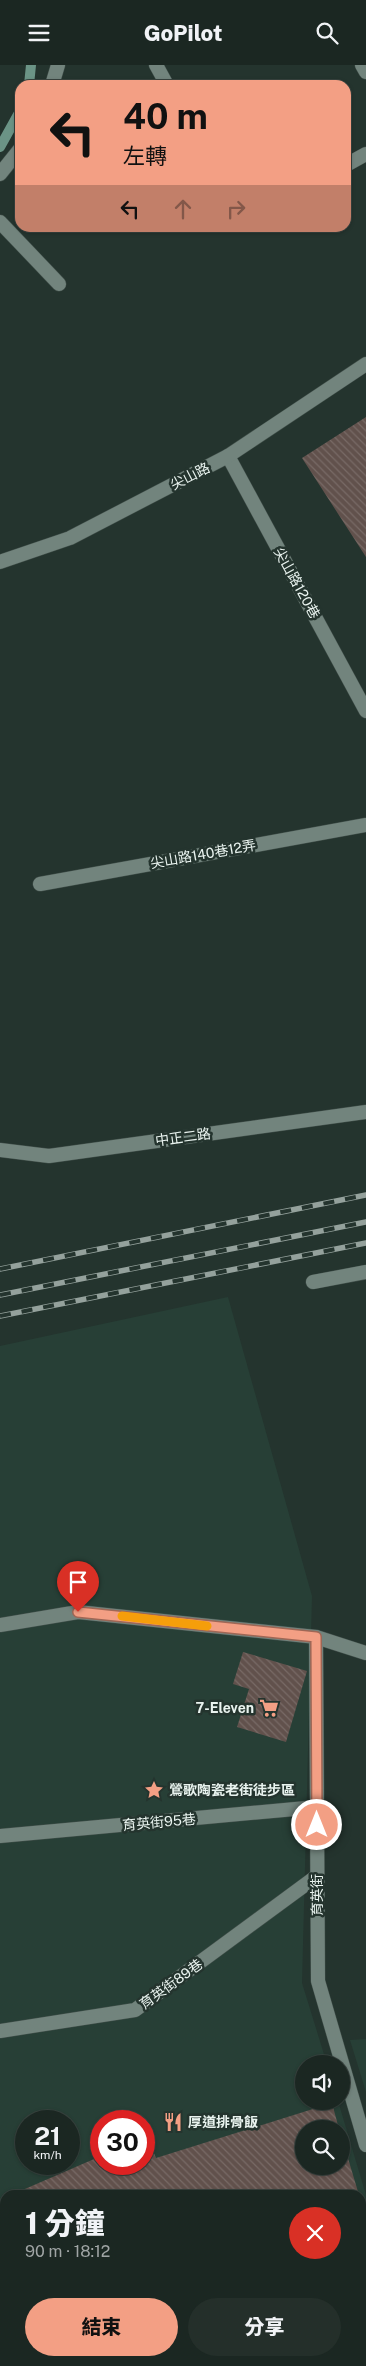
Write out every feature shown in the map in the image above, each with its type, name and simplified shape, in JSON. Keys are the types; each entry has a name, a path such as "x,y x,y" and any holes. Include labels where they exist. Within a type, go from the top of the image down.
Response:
{"street":[{"path":"54,80 58,65"},
{"path":"156,65 164,80"},
{"path":"362,65 366,72"},
{"path":"351,162 366,154"},
{"path":"0,174 15,155"},
{"path":"0,222 59,284"},
{"name":"尖山路","path":"0,562 70,537 228,456 366,364"},
{"name":"尖山路120巷","path":"228,456 366,711"},
{"name":"尖山路140巷12弄","path":"40,884 366,825"},
{"name":"中正二路","path":"0,1150 49,1156 366,1112"},
{"path":"313,1282 366,1272"},
{"path":"0,1625 78,1612 316,1637 366,1653"},
{"name":"育英街","path":"316,1637 318,1981 366,2145"},
{"name":"育英街95巷","path":"0,1836 317,1807"},
{"name":"育英街89巷","path":"0,2031 135,2011 317,1875"}],"shaded area":[{"name":"鶯歌陶瓷老街徒步區","path":"228,1297 312,1596 302,1983 324,2055 295,2055 295,2110 341,2110 344,2120 295,2120 295,2175 350,2175 350,2141 365,2190 0,2190 0,1346"},
{"path":"366,2039 366,2092 350,2040"}],"building":[{"path":"366,417 366,557 302,458"},
{"name":"7-Eleven","path":"243,1652 307,1671 286,1742 237,1727 249,1689 233,1684"},
{"path":"310,2110 334,2110 337,2120 295,2120 295,2175 350,2175 350,2165 358,2190 23,2190 57,2175 80,2175 80,2165 90,2161 90,2175 155,2175 155,2156 156,2158"}],"waterway":[{"path":"30,80 31,65"},
{"path":"0,147 15,120"}],"railway":[{"path":"0,1269 366,1195"},
{"path":"0,1295 366,1222"},
{"path":"0,1316 366,1243"}],"slow traffic":[{"path":"122,1616 207,1626"}],"place":[{"name":"7-Eleven","path":"269,1708"},
{"name":"鶯歌陶瓷老街徒步區","path":"154,1790"},
{"name":"厚道排骨飯","path":"173,2122"}],"route":[{"path":"78,1612 316,1637 317,1825"}]}
